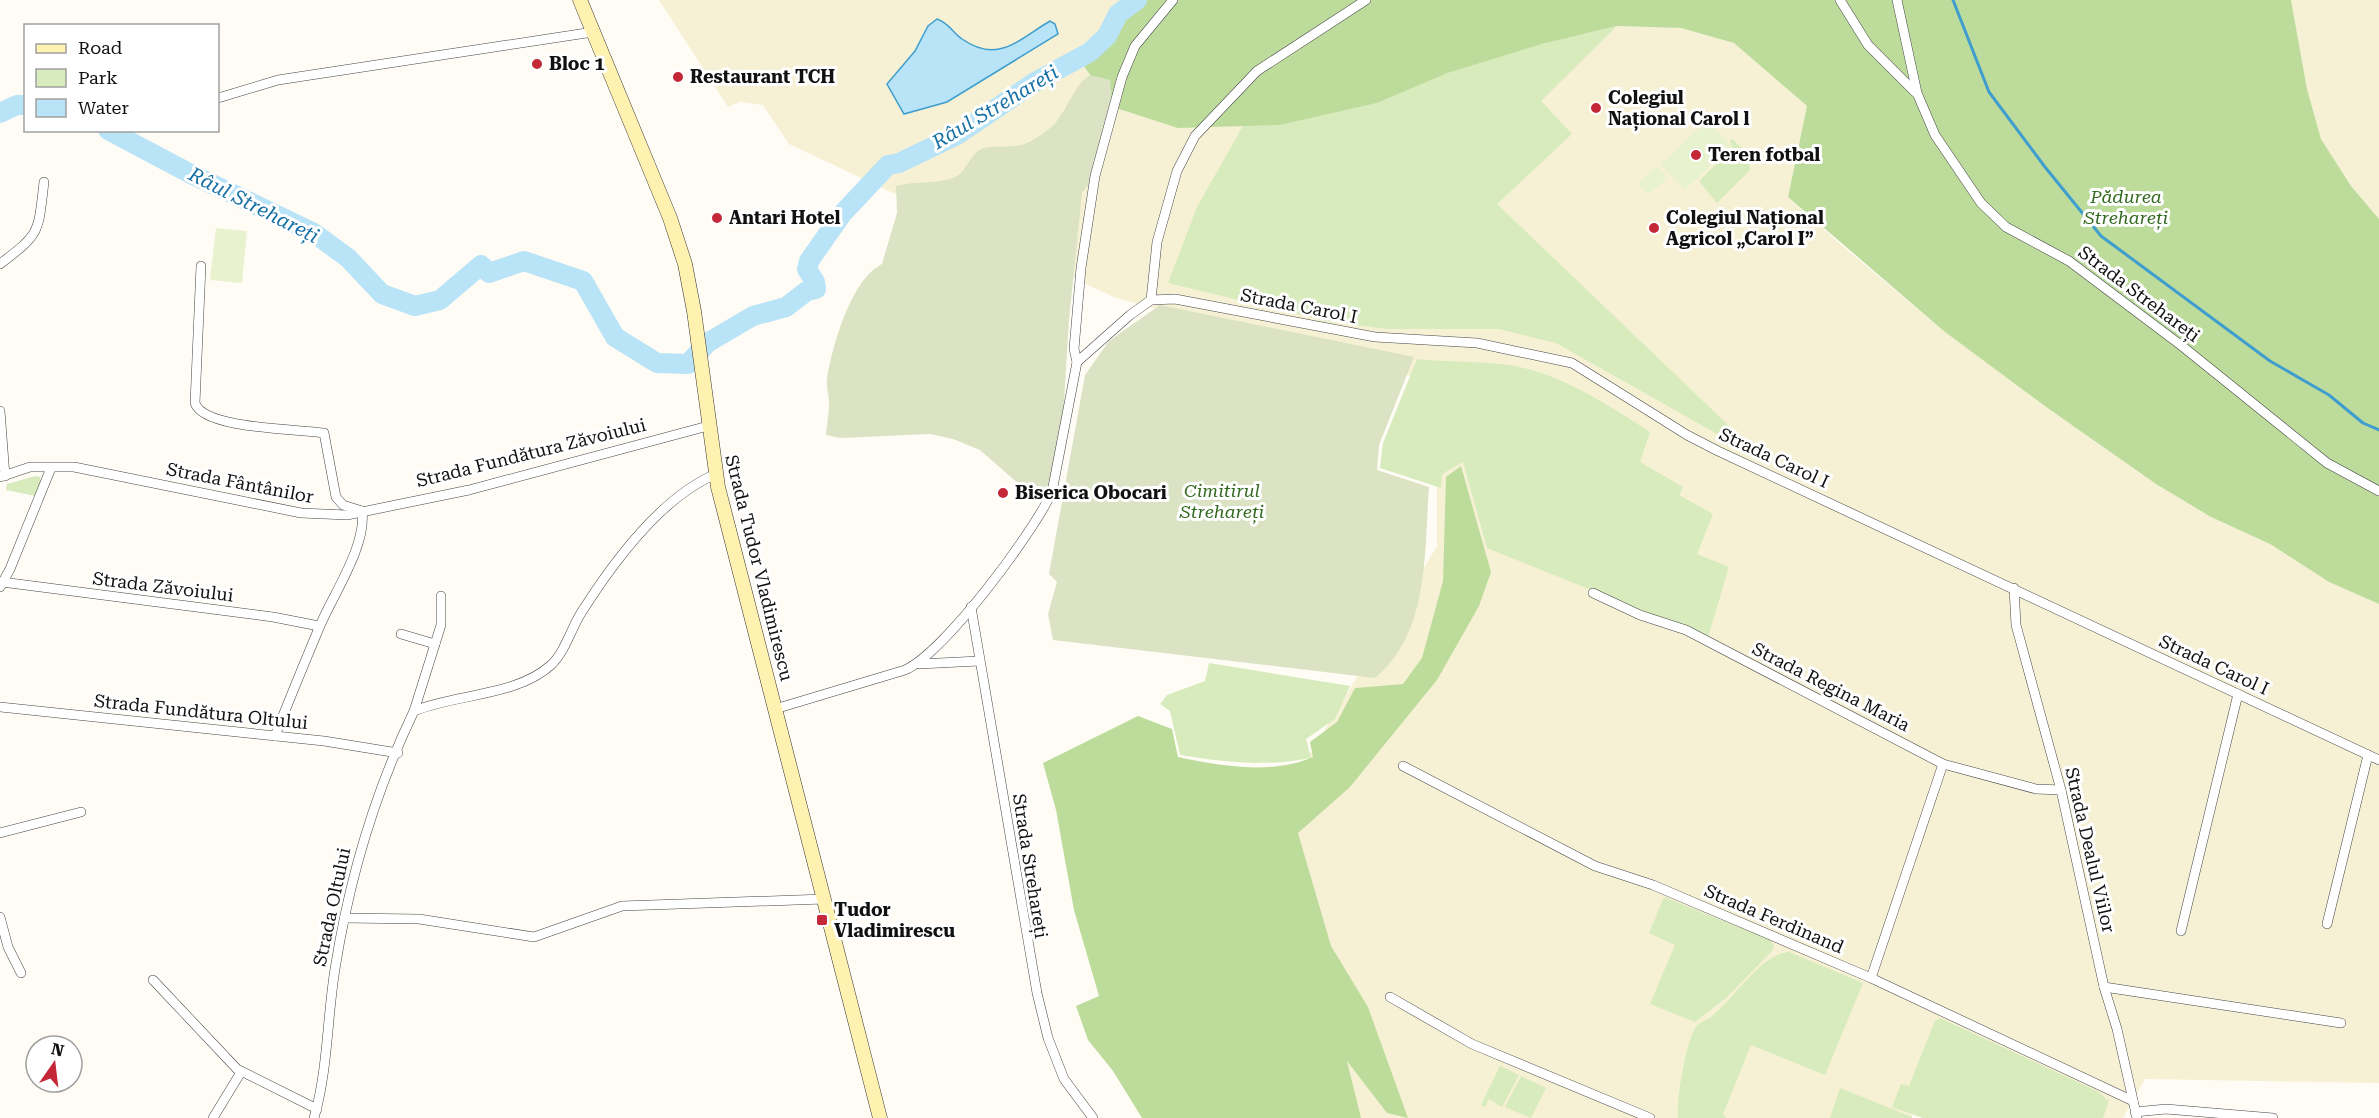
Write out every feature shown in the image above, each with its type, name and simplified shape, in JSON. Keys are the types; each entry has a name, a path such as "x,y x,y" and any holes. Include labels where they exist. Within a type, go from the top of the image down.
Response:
{"main road":[{"name":"Strada Tudor Vladimirescu","path":"580,0 670,218 685,264 694,310 716,474 880,1118"}],"street":[{"path":"919,664 971,608 1034,525 1052,492 1077,362 1074,349 1082,268 1095,176 1122,77 1135,46 1173,0"},
{"path":"1077,362 1130,315 1151,300 1160,232 1177,171 1195,136 1257,71 1366,0"},
{"name":"Strada Strehareți","path":"1840,0 1868,45 1917,93"},
{"name":"Strada Strehareți","path":"1897,0 1917,93 1935,135 1981,204 2006,227 2069,261 2182,346 2327,463 2379,491"},
{"path":"219,98 278,80 593,32"},
{"path":"0,264 33,239 38,228 44,182"},
{"path":"201,266 195,403 198,411 210,418 230,423 324,433 336,497 343,504 362,511 362,528 356,547 319,626 275,736"},
{"name":"Strada Carol I","path":"1151,300 1174,299 1375,337 1478,343 1572,363 1718,451 2379,760"},
{"path":"0,411 2,477"},
{"name":"Strada Fundătura Zăvoiului","path":"362,511 469,490 708,426"},
{"name":"Strada Fântânilor","path":"2,477 30,467 74,467 301,513 347,515 362,511"},
{"path":"1,585 51,468"},
{"path":"414,711 452,699 515,685 550,666 598,588 650,524 687,488 716,474"},
{"name":"Strada Zăvoiului","path":"1,585 273,617 319,626"},
{"name":"Strada Dealul Viilor","path":"2014,588 2016,625 2061,789 2104,987 2117,1029 2135,1110"},
{"name":"Strada Regina Maria","path":"1593,593 1640,615 1686,630 1943,765 2036,789 2061,789"},
{"name":"Strada Oltului","path":"315,1114 335,969 360,849 414,711 441,625 441,596"},
{"name":"Strada Strehareți","path":"971,608 1025,939 1045,1027 1064,1079 1093,1118"},
{"path":"402,634 435,644"},
{"path":"775,709 885,677 919,664 979,661"},
{"path":"2181,931 2238,694"},
{"name":"Strada Fundătura Oltului","path":"0,707 275,736 398,753"},
{"path":"2327,924 2368,755"},
{"path":"1871,978 1943,765"},
{"name":"Strada Ferdinand","path":"1403,766 1595,866 1653,885 1871,978 2135,1110"},
{"path":"0,833 81,812"},
{"path":"345,918 419,919 534,937 622,906 824,899"},
{"path":"0,917 8,947 21,973"},
{"path":"153,980 241,1072 315,1114"},
{"path":"2104,987 2341,1023"},
{"path":"1390,998 1472,1044 1650,1118"},
{"path":"213,1118 241,1072"},
{"path":"2135,1110 2166,1109 2274,1118"}],"shaded area":[{"path":"659,0 1132,0 1078,58 1113,107 1377,103 1448,73 1542,44 1617,26 1681,28 1734,43 1807,106 1788,197 1839,243 1945,332 2156,484 2211,517 2270,544 2329,582 2379,604 2379,1083 2145,1079 2123,1118 1954,1118 1918,1105 1911,1118 1347,1118 1227,890 1437,546 1437,383 1116,298 789,144 763,105 740,102 728,107"},
{"path":"2291,0 2379,0 2379,219 2351,186 2321,139 2307,89"}],"green space":[{"name":"Pădurea Strehareți","path":"1132,0 2291,0 2307,89 2321,139 2351,186 2379,219 2379,604 2329,582 2270,544 2211,517 2156,484 1945,332 1788,197 1807,106 1734,43 1681,28 1617,26 1542,44 1448,73 1377,103 1280,125 1178,128 1113,107 1078,58"},
{"path":"1617,26 1541,101 1572,134 1497,204 1747,443 1742,448 1556,343 1499,329 1387,329 1326,321 1168,283 1197,207 1243,126 1280,125 1377,103 1448,73 1542,44"},
{"path":"1090,75 1110,80 1113,112 1095,176 1082,193 1069,320 1062,435 1047,502 1021,486 980,450 953,439 930,434 840,438 826,435 829,402 827,379 833,350 852,299 871,272 882,264 897,213 896,186 955,177 963,171 979,150 1016,146 1032,141 1055,123 1078,87"},
{"name":"Teren fotbal","path":"1707,121 1731,146 1685,190 1661,165"},
{"path":"1732,139 1748,154 1750,170 1717,203 1699,181 1733,147 1730,142"},
{"path":"1657,167 1667,178 1648,195 1638,183"},
{"path":"216,228 247,231 242,283 210,280"},
{"name":"Cimitirul Strehareți","path":"1160,305 1414,357 1379,445 1377,470 1429,487 1421,590 1406,638 1393,660 1375,678 1053,640 1048,614 1057,582 1049,574 1085,375 1109,341"},
{"path":"1417,359 1500,364 1540,373 1578,389 1650,432 1640,462 1683,487 1679,495 1713,514 1697,554 1729,567 1708,637 1487,548 1463,462 1442,474 1441,488 1380,468 1383,443"},
{"path":"1461,466 1491,572 1479,606 1437,680 1350,787 1298,833 1331,946 1368,1007 1408,1118 1387,1113 1347,1061 1361,1118 1142,1118 1113,1071 1088,1040 1076,1006 1099,996 1074,910 1056,810 1043,763 1138,716 1172,729 1178,757 1229,766 1264,767 1297,763 1313,757 1310,742 1337,722 1355,688 1403,684 1422,658 1443,581 1446,477"},
{"path":"35,476 40,477 41,481 36,496 6,490 7,484"},
{"path":"1209,663 1350,686 1335,719 1306,739 1311,758 1278,762 1245,762 1180,755 1170,711 1160,704 1167,695 1205,681"},
{"path":"1664,897 1770,940 1774,946 1772,951 1727,997 1695,1022 1650,1004 1675,945 1649,933"},
{"path":"1789,952 1863,983 1825,1075 1751,1045 1723,1114 1726,1118 1678,1118 1682,1071 1696,1027 1720,1009 1768,960"},
{"path":"1940,1018 2097,1091 2109,1101 2103,1118 1923,1118 1892,1107 1901,1084 1909,1086 1935,1021"},
{"path":"1500,1066 1519,1075 1502,1107 1489,1099 1485,1107 1481,1105"},
{"path":"1521,1076 1546,1088 1531,1118 1505,1107"},
{"path":"1840,1088 1912,1117 1912,1118 1830,1118"}],"water":[{"path":"937,19 945,23 962,39 986,49 997,49 1018,42 1050,21 1055,24 1058,34 947,102 904,114 887,84 915,51 928,26"}],"waterway":[{"name":"Râul Strehareți","path":"112,132 189,173 314,233 348,258 382,294 415,306 440,300 481,265 489,273 524,261 583,281 615,337 657,363 688,364 707,343 753,316 786,307 807,291 816,289 815,282 807,269 809,261 842,214 888,165 899,163 957,135 1035,82 1090,52 1107,36 1118,14 1137,0"},
{"path":"1953,0 1989,92 2045,167 2101,236 2270,361 2329,395 2363,423 2379,430"},
{"name":"Râul Strehareți","path":"0,113 17,105 24,105"}],"place":[{"name":"Bloc 1","path":"537,64"},
{"name":"Restaurant TCH","path":"678,77"},
{"name":"Colegiul Național Carol l","path":"1596,108"},
{"name":"Teren fotbal","path":"1696,155"},
{"name":"Antari Hotel","path":"717,218"},
{"name":"Colegiul Național Agricol „Carol I”","path":"1654,228"},
{"name":"Biserica Obocari","path":"1003,493"},
{"name":"Tudor Vladimirescu","path":"822,920"}]}
